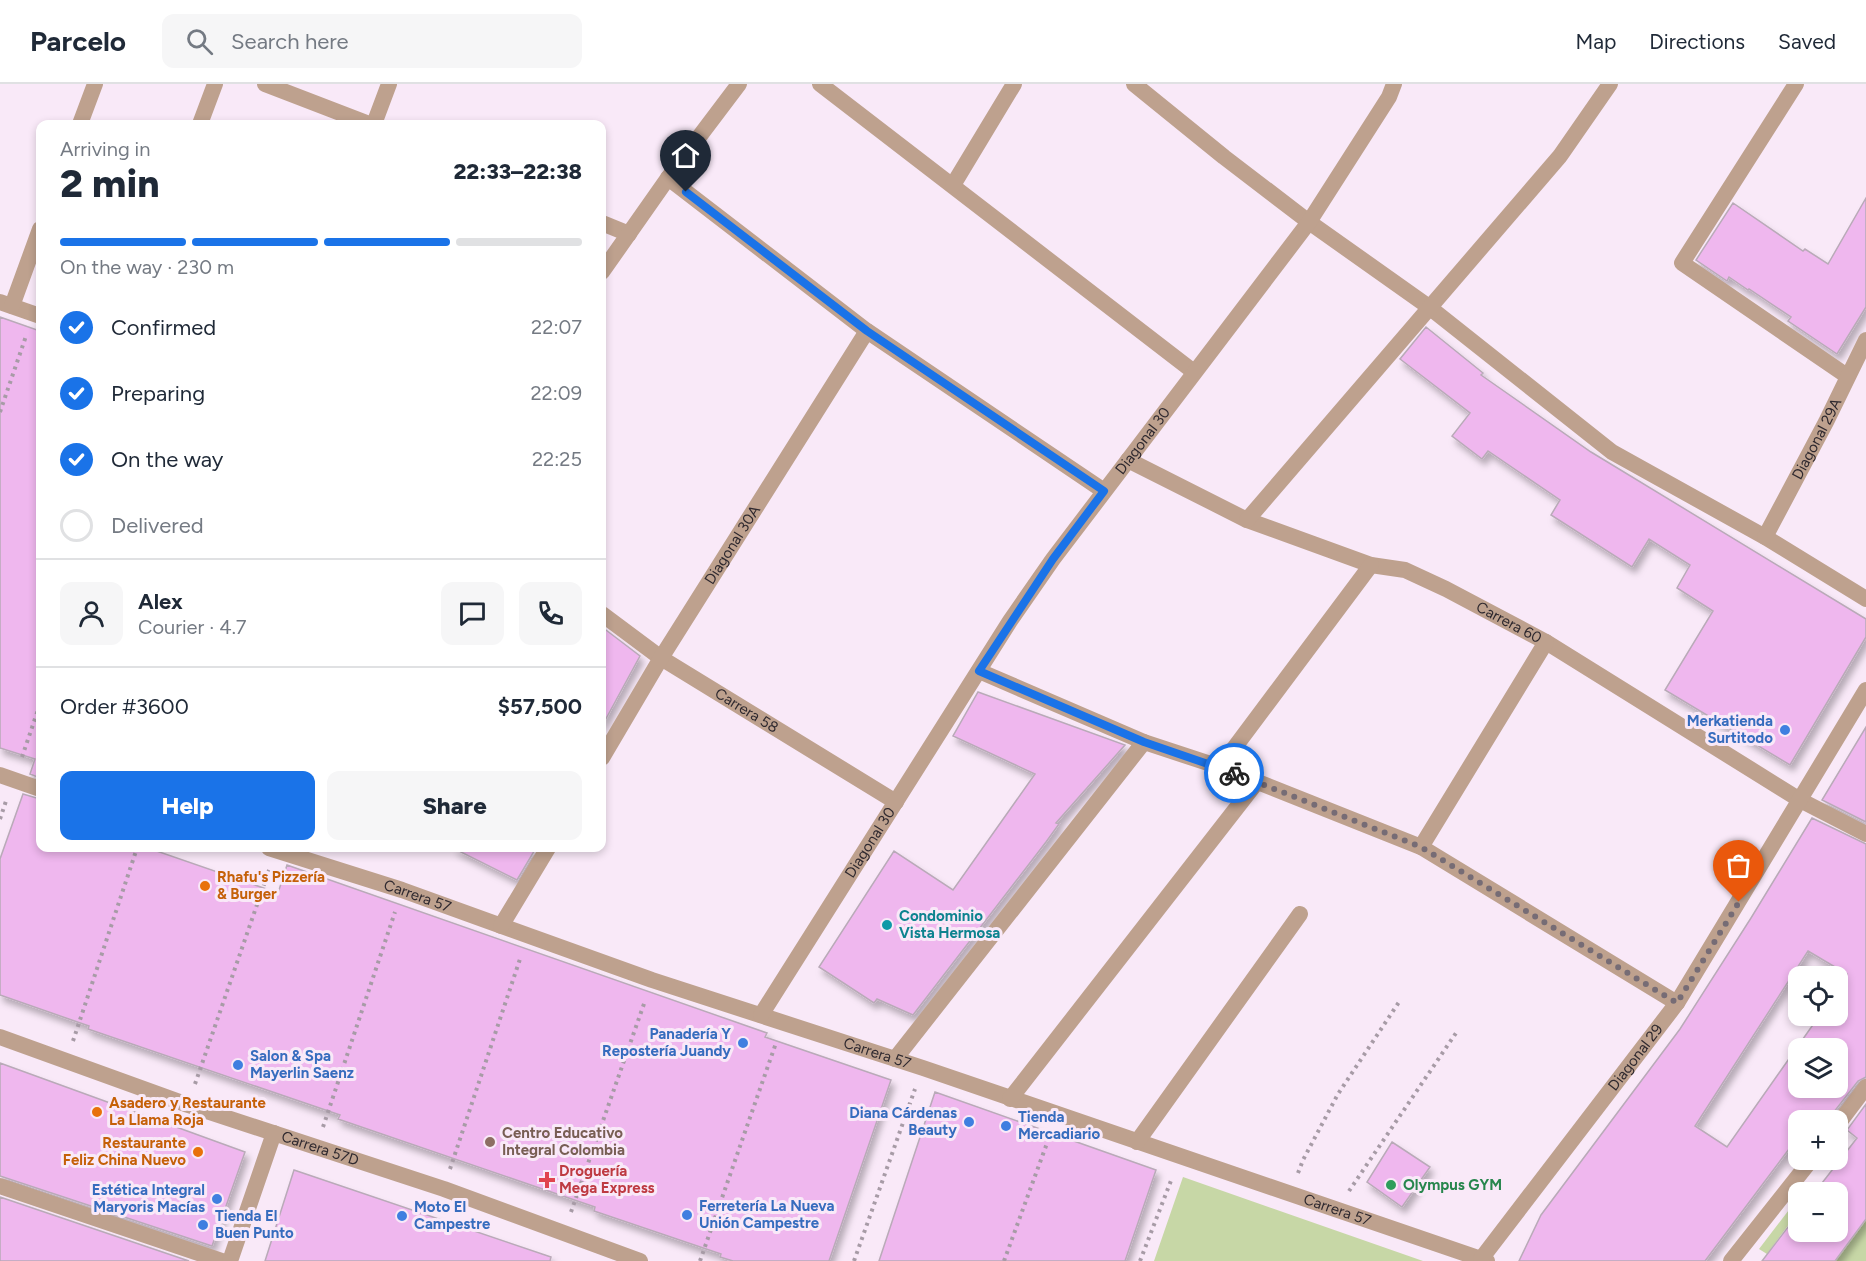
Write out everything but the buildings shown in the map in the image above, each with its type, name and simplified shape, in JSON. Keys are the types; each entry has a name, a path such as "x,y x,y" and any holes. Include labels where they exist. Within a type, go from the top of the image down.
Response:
{"street":[{"path":"82,120 95,84"},
{"path":"202,120 215,84"},
{"path":"265,84 359,120"},
{"path":"376,120 389,84"},
{"path":"606,266 668,178 739,84"},
{"path":"820,84 1194,372"},
{"path":"952,185 1014,84"},
{"path":"1134,84 1224,157 1429,307 1612,452 1765,537 1866,599"},
{"name":"Diagonal 30","path":"761,1015 979,671 1053,559 1310,222 1389,97 1394,84"},
{"path":"1247,520 1560,156 1610,84"},
{"path":"1796,84 1682,263 1847,376"},
{"path":"668,178 867,331 1104,491"},
{"path":"606,225 629,234"},
{"path":"36,238 6,304 36,314"},
{"name":"Diagonal 30A","path":"606,751 661,658 867,331"},
{"name":"Diagonal 29A","path":"1765,537 1826,422 1866,340"},
{"name":"Carrera 60","path":"1128,460 1247,520 1371,566 1405,570 1446,589 1546,642 1800,800 1866,834"},
{"path":"1220,767 1371,566"},
{"name":"Carrera 58","path":"606,617 661,658 896,802"},
{"path":"1421,847 1546,642"},
{"path":"979,671 1144,742 1220,767 1421,847 1677,1003"},
{"name":"Diagonal 29","path":"1484,1260 1677,1003 1866,690"},
{"path":"895,1059 1144,742"},
{"path":"7,777 36,788"},
{"path":"1010,1099 1256,783"},
{"name":"Carrera 57","path":"284,852 402,890 652,980 923,1068 1484,1260"},
{"path":"501,926 546,852"},
{"path":"1137,1142 1300,914"},
{"name":"Carrera 57D","path":"0,1037 188,1105 444,1189 640,1261"},
{"path":"1848,1111 1866,1087"},
{"path":"230,1261 274,1133"},
{"path":"1731,1261 1803,1170"},
{"path":"0,1186 222,1261"}],"path":[{"path":"0,412 36,317"},
{"path":"7,777 36,713"},
{"path":"67,1061 136,852"},
{"path":"188,1105 271,852"},
{"path":"316,1148 402,890"},
{"path":"444,1189 528,936"},
{"path":"564,1233 652,980"},
{"path":"1291,1194 1303,1160 1338,1094 1399,1002"},
{"path":"700,1261 784,1023"},
{"path":"1336,1210 1456,1032"},
{"path":"854,1261 923,1068"},
{"path":"1004,1261 1057,1114"},
{"path":"1140,1261 1180,1156"}],"green space":[{"path":"1183,1177 1423,1261 1154,1261"},
{"path":"1788,1211 1788,1226 1767,1254 1759,1249"},
{"path":"1866,1220 1866,1261 1835,1261"}],"way so far":[{"path":"1234,773 1421,847 1677,1003 1739,902"}],"place":[{"name":"Merkatienda Surtitodo","path":"1785,730"},
{"name":"Rhafu's Pizzería & Burger","path":"205,886"},
{"name":"Condominio Vista Hermosa","path":"887,925"},
{"name":"Panadería Y Repostería Juandy","path":"743,1043"},
{"name":"Salon & Spa Mayerlin Saenz","path":"238,1065"},
{"name":"Asadero y Restaurante La Llama Roja","path":"97,1112"},
{"name":"Diana Cárdenas Beauty","path":"969,1122"},
{"name":"Tienda Mercadiario","path":"1006,1126"},
{"name":"Centro Educativo Integral Colombia","path":"490,1142"},
{"name":"Restaurante Feliz China Nuevo","path":"198,1152"},
{"name":"Droguería Mega Express","path":"547,1180"},
{"name":"Olympus GYM","path":"1391,1185"},
{"name":"Estética Integral Maryoris Macías","path":"217,1199"},
{"name":"Ferretería La Nueva Unión Campestre","path":"687,1215"},
{"name":"Moto El Campestre","path":"402,1216"},
{"name":"Tienda El Buen Punto","path":"203,1225"}],"route":[{"path":"686,192 867,331 1104,491 1053,559 979,671 1144,742 1234,773"}]}
